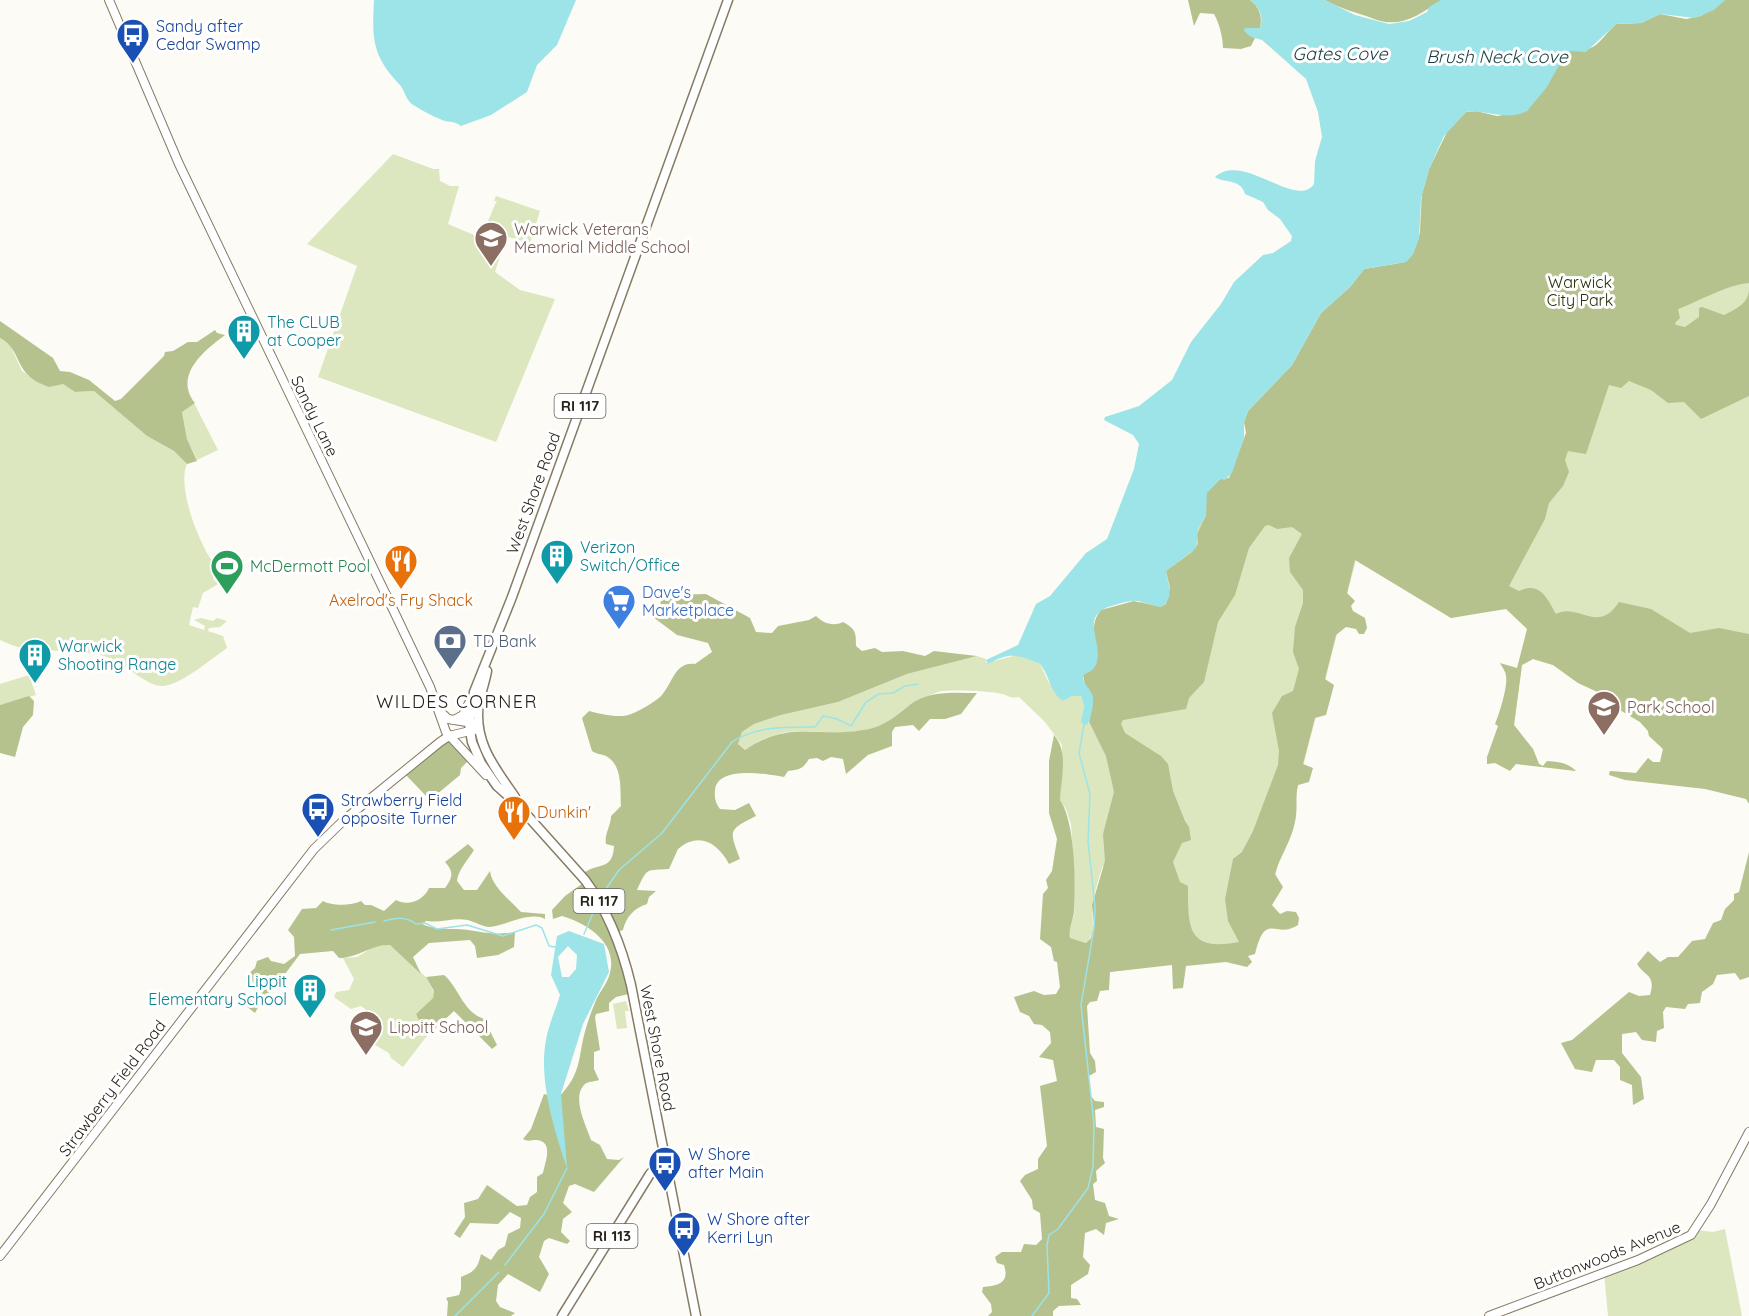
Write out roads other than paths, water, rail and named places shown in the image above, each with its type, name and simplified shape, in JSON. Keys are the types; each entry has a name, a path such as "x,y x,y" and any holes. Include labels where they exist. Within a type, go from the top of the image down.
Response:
{"main road":[{"name":"West Shore Road","path":"696,1316 628,975 616,937 598,900 585,880 494,782 482,763 474,726 474,692 489,658 728,0"},
{"name":"West Shore Road","path":"489,658 474,726 487,755 527,815"},
{"name":"RI 113","path":"562,1316 650,1174 664,1158"}],"street":[{"name":"Sandy Lane","path":"109,0 178,164 442,713 448,736 494,782"},
{"path":"454,720 464,713 474,692"},
{"path":"442,713 454,720 474,726"},
{"path":"448,736 474,726"},
{"name":"Strawberry Field Road","path":"0,1256 308,856 344,820 448,736"},
{"name":"Buttonwoods Avenue","path":"1490,1316 1638,1260 1691,1236 1711,1204 1749,1132"}],"water":[{"path":"374,0 576,0 557,45 537,65 527,92 491,115 461,126 434,116 407,99 401,87 383,64 376,46 373,26"},
{"name":"Brush Neck Cove","path":"1250,0 1325,0 1355,15 1389,24 1409,21 1427,12 1429,7 1441,0 1725,0 1714,10 1695,18 1660,14 1641,23 1616,24 1586,52 1569,51 1565,54 1547,87 1527,111 1512,115 1466,112 1444,136 1429,169 1421,199 1419,239 1413,254 1406,262 1364,269 1350,287 1321,313 1292,365 1248,411 1244,422 1244,438 1232,473 1225,480 1220,479 1207,493 1206,515 1198,529 1196,548 1166,571 1170,590 1166,603 1161,607 1129,601 1103,610 1096,616 1094,632 1098,650 1097,659 1093,669 1083,675 1092,694 1093,705 1088,724 1084,725 1081,722 1084,706 1081,696 1072,696 1063,701 1055,693 1040,664 1014,656 1003,657 988,664 986,660 1018,645 1036,604 1050,596 1086,553 1107,539 1134,469 1139,444 1133,435 1104,420 1105,417 1139,406 1172,380 1191,342 1221,304 1234,282 1263,255 1273,253 1291,241 1292,236 1280,219 1268,210 1263,202 1245,194 1240,185 1215,177 1227,171 1240,171 1295,190 1306,190 1314,184 1315,161 1322,137 1318,112 1306,79 1262,40 1251,37 1244,31 1245,28 1260,28 1261,24 1260,12"},
{"path":"569,931 604,944 609,972 583,1024 561,1094 567,1168 548,1103 544,1068 547,1035 560,995 551,975 557,936","holes":["568,946 577,955 576,969 569,977 562,977 558,957"]}],"waterway":[{"path":"601,896 619,870 662,833 732,742 761,730 815,727 823,716 837,719 851,726 866,702 879,694 893,693 905,686 918,684"},
{"path":"1032,1316 1049,1293 1047,1245 1049,1235 1058,1229 1088,1188 1093,1167 1094,1124 1081,1005 1094,928 1095,907 1088,841 1090,794 1079,753 1084,725"},
{"path":"584,934 596,906"},
{"path":"384,921 405,919 416,924 425,923 437,929 467,925 503,936 536,925 542,928 549,946 555,947"},
{"path":"331,930 375,922"},
{"path":"505,1265 544,1214 567,1168"},
{"path":"455,1316 499,1272"}],"place":[{"name":"Sandy after Cedar Swamp","path":"133,64"},
{"name":"Warwick Veterans Memorial Middle School","path":"491,267"},
{"name":"The CLUB at Cooper","path":"244,360"},
{"name":"Verizon Switch/Office","path":"557,585"},
{"name":"Axelrod's Fry Shack","path":"401,590"},
{"name":"McDermott Pool","path":"227,595"},
{"name":"Dave's Marketplace","path":"619,630"},
{"name":"TD Bank","path":"450,670"},
{"name":"Warwick Shooting Range","path":"35,684"},
{"name":"Park School","path":"1604,736"},
{"name":"Strawberry Field opposite Turner","path":"318,838"},
{"name":"Dunkin'","path":"514,841"},
{"name":"Lippit Elementary School","path":"310,1019"},
{"name":"Lippitt School","path":"366,1056"},
{"name":"W Shore after Main","path":"665,1192"},
{"name":"W Shore after Kerri Lyn","path":"684,1257"}],"district":[{"name":"WILDES CORNER","path":"457,702"}],"water label":[{"name":"Gates Cove","path":"1340,54"}],"park label":[{"name":"Warwick City Park","path":"1580,291"}]}
